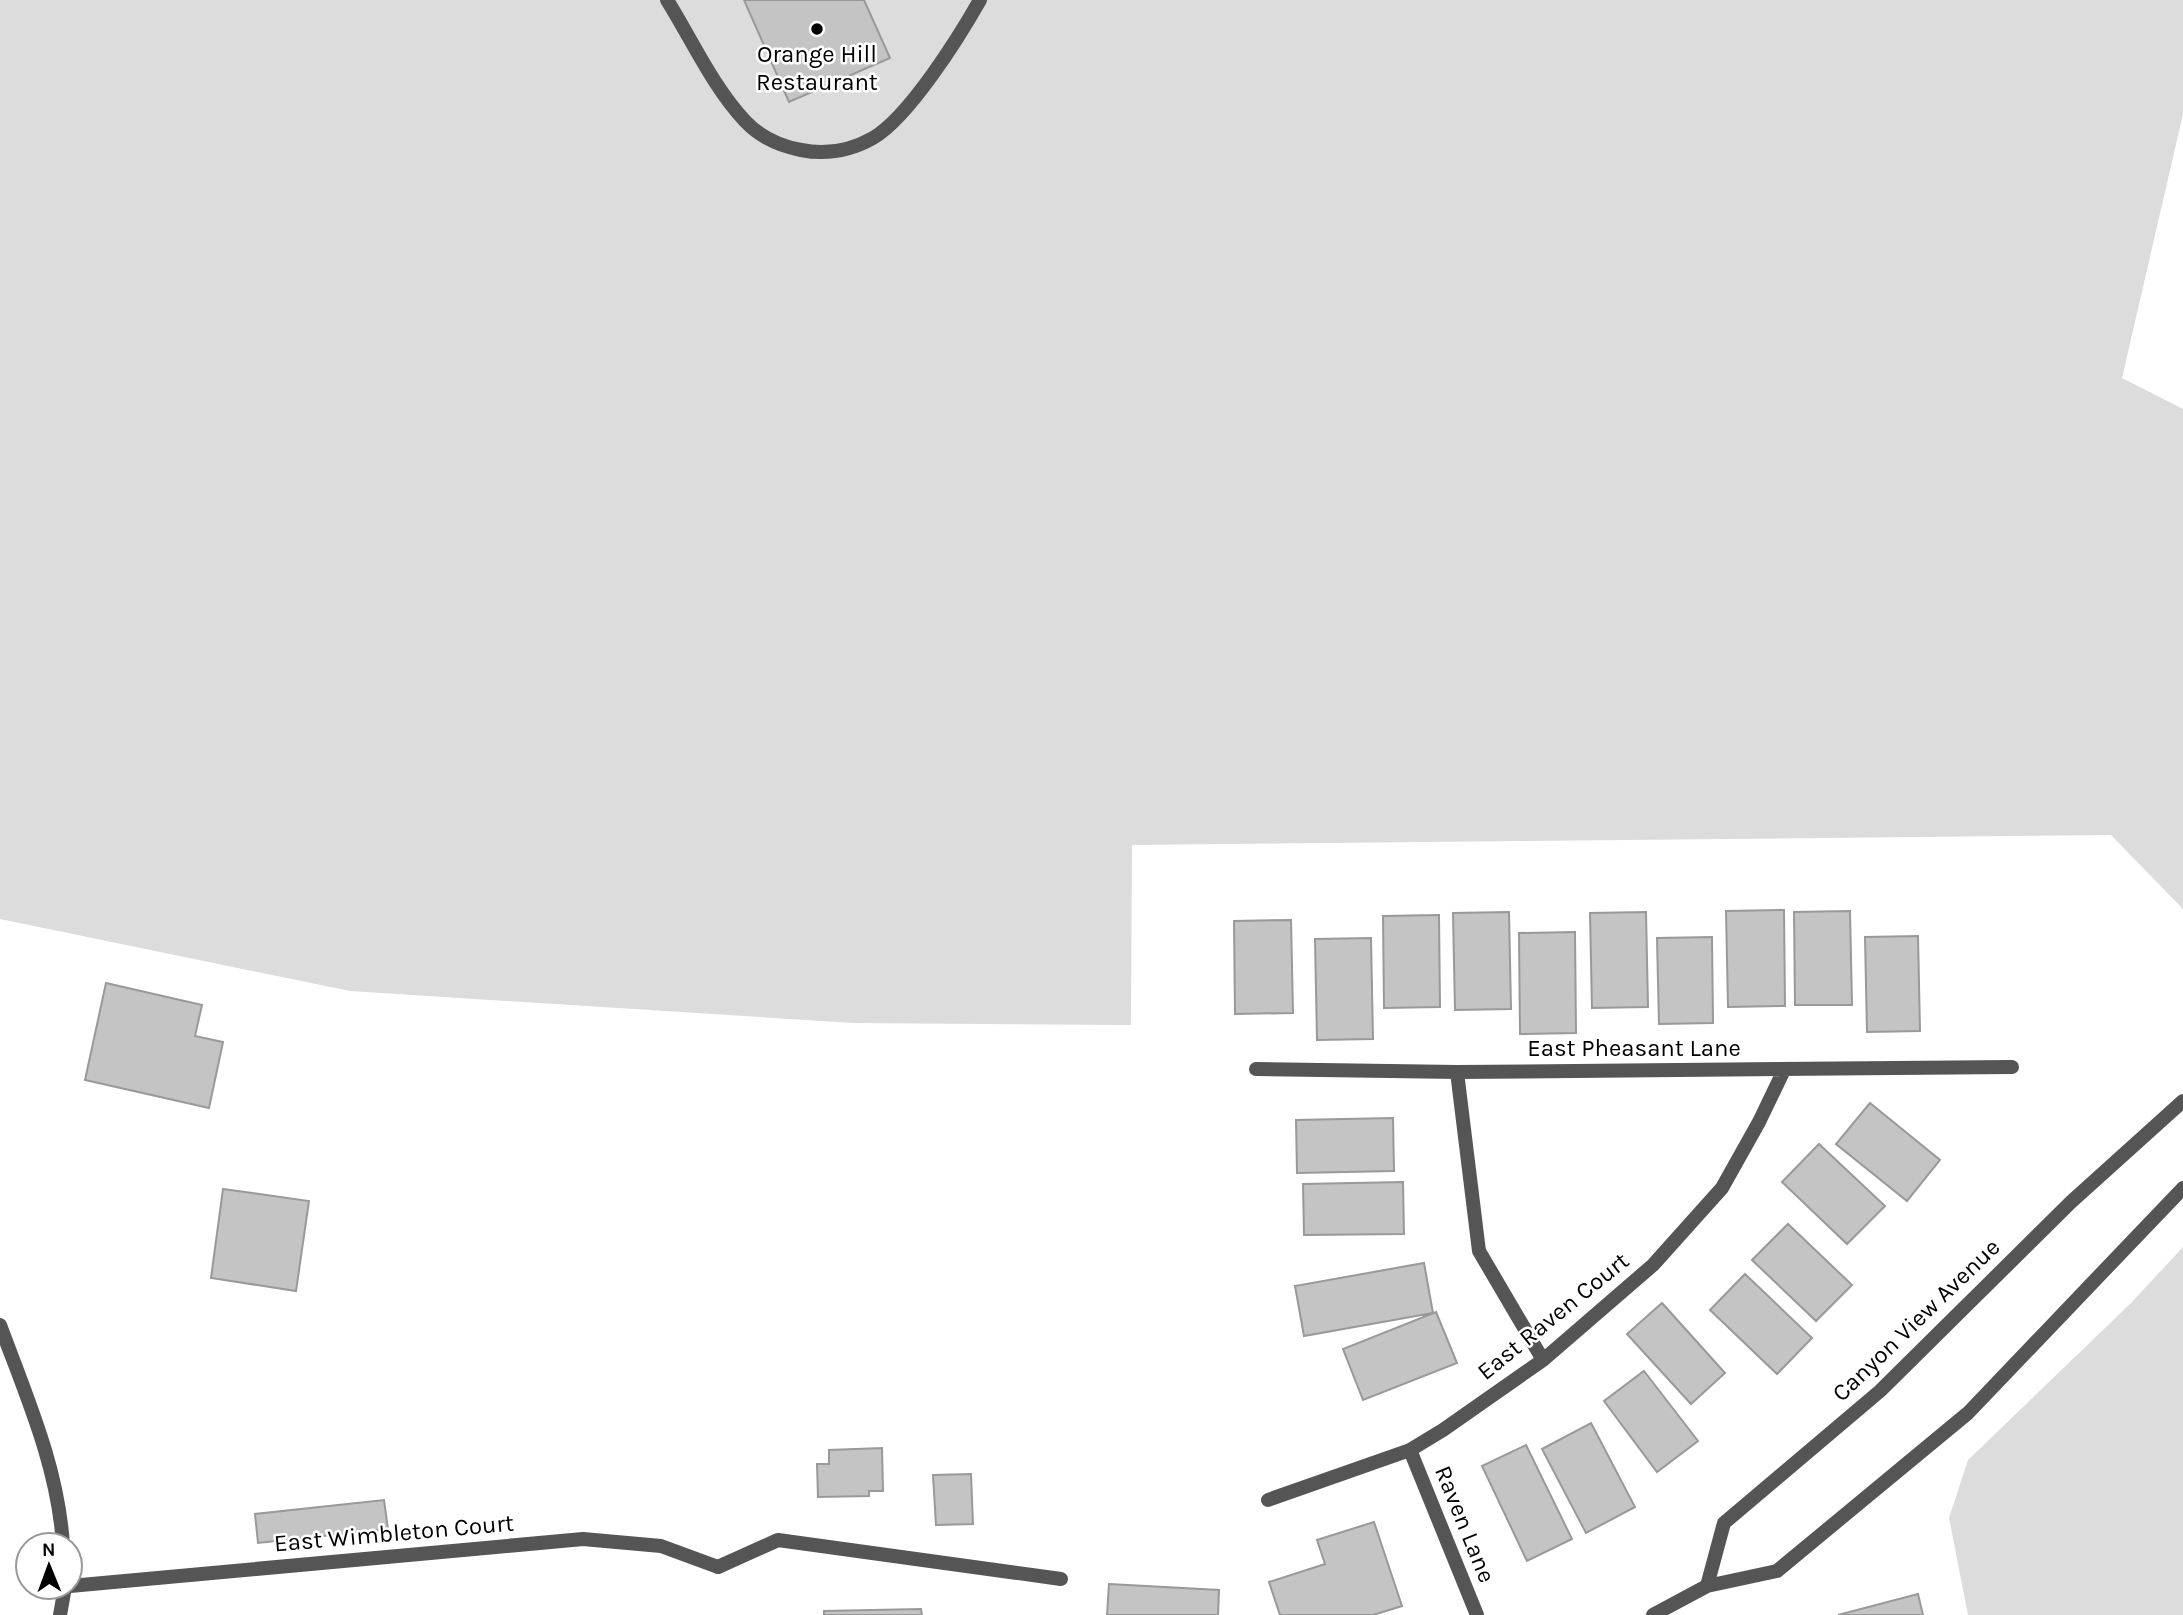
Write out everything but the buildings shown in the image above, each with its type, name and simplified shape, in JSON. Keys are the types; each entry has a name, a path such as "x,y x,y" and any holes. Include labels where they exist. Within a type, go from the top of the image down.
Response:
{"street":[{"path":"667,0 726,97 746,121 771,140 818,153 847,149 875,137 904,110 961,35 980,0"},
{"name":"East Pheasant Lane","path":"1256,1069 1457,1072 2012,1067"},
{"name":"East Raven Court","path":"1268,1500 1410,1450 1543,1360 1653,1265 1721,1188 1759,1122 1784,1070"},
{"path":"1457,1072 1479,1251 1543,1360"},
{"name":"Canyon View Avenue","path":"1707,1586 1724,1523 1880,1391 2071,1202 2183,1101"},
{"path":"1653,1615 1707,1586 1777,1571 1968,1413 2183,1188"},
{"path":"0,1325 49,1455 61,1531"},
{"name":"Raven Lane","path":"1410,1450 1477,1615"},
{"name":"East Wimbleton Court","path":"84,1585 583,1539 662,1545 718,1567 778,1540 1060,1579"}],"shaded area":[{"path":"0,0 2183,0 2183,114 2122,378 2183,409 2183,909 2111,835 1132,845 1131,1025 853,1023 350,991 0,919"},
{"path":"2183,1247 2183,1615 1968,1615 1949,1518 1968,1460 2131,1303"}],"place":[{"name":"Orange Hill Restaurant","path":"817,29"}]}
